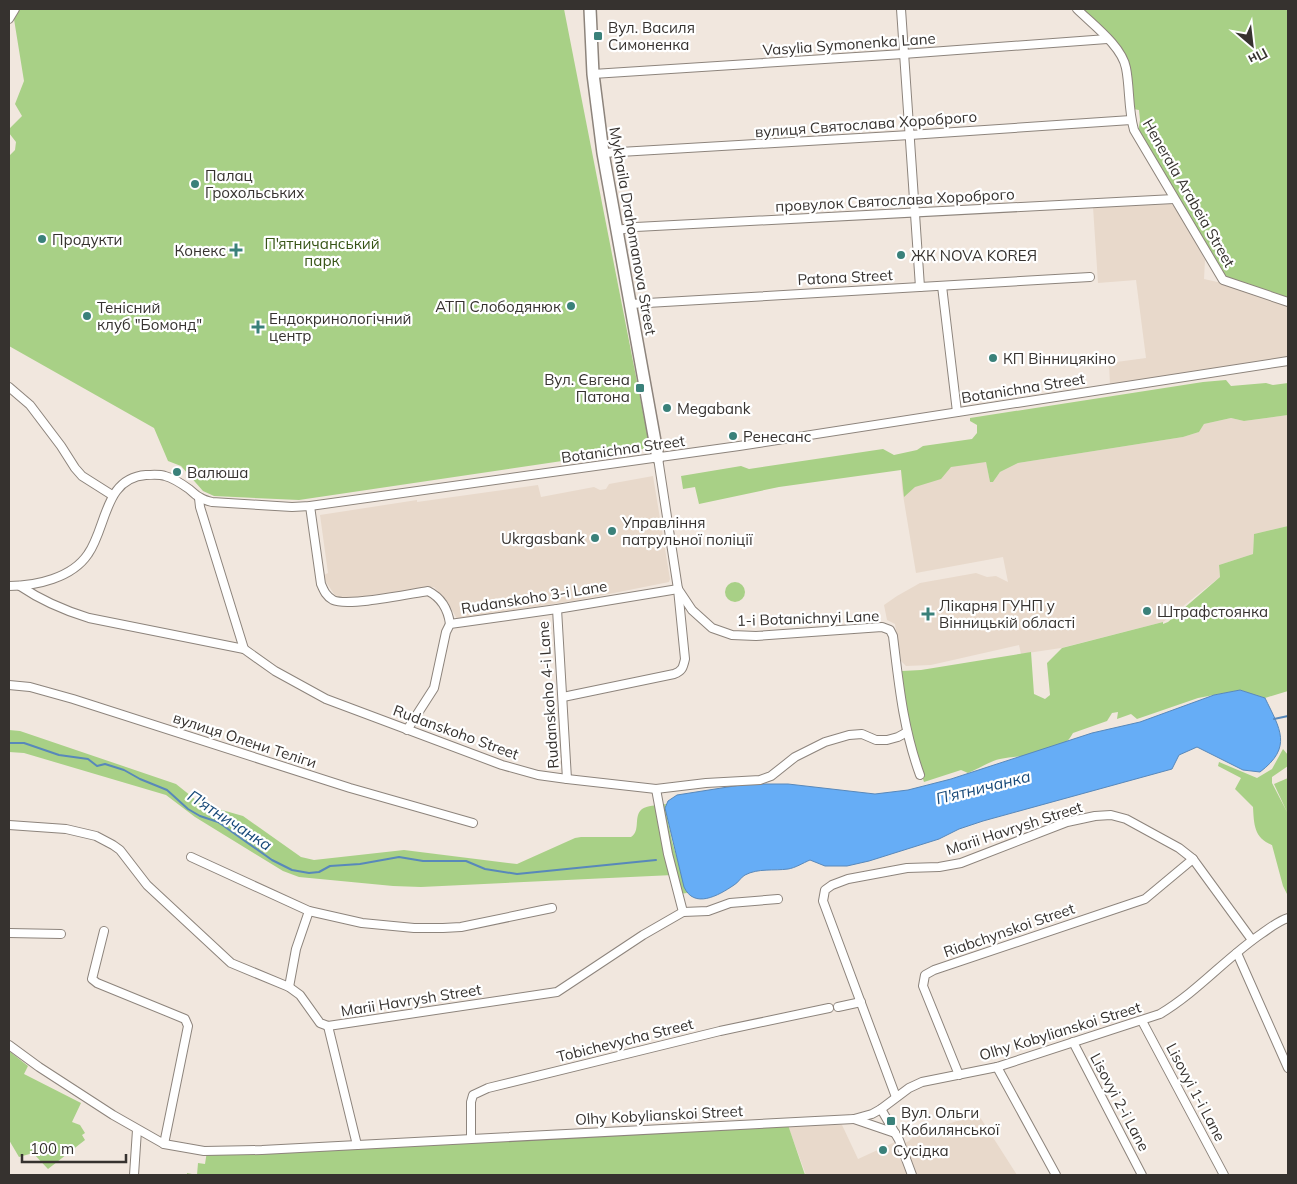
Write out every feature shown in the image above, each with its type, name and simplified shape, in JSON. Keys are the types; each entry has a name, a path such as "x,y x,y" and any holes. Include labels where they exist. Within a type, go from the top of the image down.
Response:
{"street":[{"path":"9,19 15,9"},
{"name":"Mykhaila Drahomanova Street","path":"590,9 593,74 603,153 658,458"},
{"path":"902,9 920,287"},
{"name":"Henerala Arabeia Street","path":"1077,9 1119,52 1126,66 1131,120 1134,130 1223,280 1288,302"},
{"name":"Vasylia Symonenka Lane","path":"593,74 1107,39"},
{"name":"вулиця Святослава Хороброго","path":"603,153 1131,120"},
{"name":"провулок Святослава Хороброго","path":"618,230 1174,199"},
{"name":"Patona Street","path":"630,304 1090,277"},
{"path":"942,286 957,412"},
{"name":"Botanichna Street","path":"20,586 52,579 64,574 81,562 88,554 94,542 112,495 123,483 132,478 154,475 165,476 176,481 199,498 212,502 292,507 310,506 658,458 1288,361"},
{"path":"9,387 30,406 82,476 112,495"},
{"name":"1-i Botanichnyi Lane","path":"562,696 680,672 684,668 685,660 678,589 658,458"},
{"path":"199,498 200,507 244,649"},
{"path":"310,506 321,584 325,593 331,599 347,602 428,591 436,595 445,605 450,624"},
{"path":"9,586 20,586"},
{"name":"Rudanskoho Street","path":"20,586 41,600 89,618 244,649 275,671 326,699 502,766 538,775 656,789 706,783 760,780 771,776 795,757 826,742 849,735 862,734 876,740 887,740 907,732"},
{"name":"1-i Botanichnyi Lane","path":"678,589 692,610 712,628 732,635 756,636 882,627 890,630 893,636 897,682 907,732 920,775"},
{"name":"Rudanskoho 3-i Lane","path":"407,730 434,688 446,632 450,624 678,589"},
{"name":"Rudanskoho 4-i Lane","path":"557,609 567,779"},
{"name":"вулиця Олени Теліги","path":"9,685 30,687 73,699 350,788 473,823"},
{"path":"656,789 668,854 683,912"},
{"name":"Marii Havrysh Street","path":"861,1002 823,901 824,890 832,884 848,879 907,868 939,867 961,863 1068,822 1095,816 1111,815 1126,819 1179,848 1193,859 1252,940"},
{"name":"Marii Havrysh Street","path":"9,825 66,829 96,836 113,845 120,850 147,885 231,963 289,987 300,995 320,1023 328,1026 557,992 643,935 683,912 708,911 730,903 778,898"},
{"path":"191,857 309,911 362,923 414,928 461,927 552,908"},
{"name":"Riabchynskoi Street","path":"959,1075 923,986 925,976 934,970 1145,899 1193,859"},
{"path":"289,987 296,949 309,911"},
{"name":"Olhy Kobylianskoi Street","path":"9,1045 38,1067 137,1130 164,1144 204,1151 262,1150 854,1119 872,1114 922,1082 998,1067 1160,1014 1176,1005 1252,940 1281,920 1288,918"},
{"path":"104,931 92,979 97,984 185,1019 188,1026 164,1144"},
{"path":"9,933 60,934"},
{"path":"1237,953 1288,1068"},
{"path":"838,1007 861,1002 896,1097"},
{"name":"Tobichevycha Street","path":"471,1138 471,1102 473,1095 488,1088 720,1031 829,1008"},
{"name":"Lisovyi 1-i Lane","path":"1142,1021 1224,1175"},
{"path":"328,1026 357,1145"},
{"name":"Lisovyi 2-i Lane","path":"1072,1042 1142,1175"},
{"path":"998,1067 1056,1175"},
{"path":"881,1109 895,1134 912,1175"},
{"path":"854,1119 895,1134"},
{"path":"134,1175 137,1130"}],"shaded area":[{"path":"1171,204 1176,208 1205,260 1204,279 1222,283 1288,305 1288,358 1110,385 1109,363 1146,358 1136,280 1098,283 1093,207"},
{"path":"1288,415 1288,526 1254,534 1253,554 1219,565 1220,577 1163,622 1061,648 1021,654 1019,645 931,665 906,666 901,661 895,624 887,620 884,605 920,583 976,573 987,577 996,576 1008,582 1003,557 916,573 902,489 901,470 985,456 990,482 993,482 1000,472 1018,463 1183,437 1199,432 1204,424 1231,418 1244,421"},
{"path":"653,476 669,582 579,600 457,619 447,601 434,587 349,598 336,597 326,582 324,575 328,573 320,515 417,500 417,502 538,485 541,497 594,487 600,490 606,489 609,484"},
{"path":"978,1114 1017,1175 917,1175 905,1143 915,1135"},
{"path":"842,1125 858,1159 895,1142 908,1175 806,1175 788,1126"}],"green space":[{"name":"П'ятничанський парк","path":"15,9 564,9 650,448 299,500 214,496 203,491 181,466 168,461 154,428 9,346 9,156 15,150 16,142 9,133 9,129 22,116 15,104 24,81 13,13"},
{"path":"1077,9 1288,9 1288,302 1223,280 1138,133 1139,110 1133,109 1122,57"},
{"path":"1226,380 1231,386 1288,383 1288,415 1244,421 1231,418 1204,424 1199,432 1183,437 1018,463 1000,472 993,482 990,482 986,462 951,467 941,479 915,487 904,497 901,470 779,487 699,504 695,487 683,489 681,476 741,466 749,469 883,449 894,455 917,450 923,446 972,439 977,433 977,425 970,421 970,418"},
{"path":"1288,526 1288,691 1265,698 1240,690 1198,698 1137,719 1131,714 1117,719 1118,712 1112,713 1107,721 1073,733 1067,741 1051,751 1000,759 968,773 961,770 924,782 913,747 905,710 902,671 921,670 1031,652 1034,694 1045,699 1050,695 1047,663 1062,648 1168,622 1220,577 1219,565 1253,554 1254,534"},
{"path":"731,582 739,582 745,588 745,596 739,602 731,602 725,596 725,588"},
{"path":"9,730 20,731 176,784 201,804 243,816 301,857 314,860 404,850 517,864 575,838 631,837 636,831 638,815 642,809 666,804 665,808 672,841 687,893 679,894 673,875 421,887 299,877 283,871 195,817 166,795 24,753 9,752"},
{"path":"1283,749 1288,755 1288,766 1272,777 1272,783 1287,812 1274,784 1288,778 1288,896 1283,886 1272,845 1258,834 1253,807 1235,789 1241,778 1218,766 1219,762 1257,778 1272,769"},
{"path":"9,1051 28,1066 24,1074 81,1103 72,1122 80,1125 85,1133 82,1135 85,1140 48,1169 33,1153 19,1157 9,1140"},
{"path":"787,1122 805,1175 197,1175 198,1163 205,1164 207,1151"}],"water":[{"path":"1240,690 1265,698 1279,728 1280,746 1277,754 1260,772 1243,770 1197,747 1179,755 1172,769 983,821 959,829 939,839 869,861 847,866 825,866 810,860 796,867 783,870 755,871 745,875 721,893 700,899 688,894 684,887 665,808 668,801 677,795 747,784 788,784 875,794 908,790 951,779 1092,733 1140,722 1214,695"}],"waterway":[{"name":"П'ятничанка","path":"1274,719 1288,716"},
{"name":"П'ятничанка","path":"9,743 24,743 59,755 88,759 97,766 105,764 124,770 167,790 188,809 200,816 218,822 272,860 292,870 309,873 319,872 330,866 360,864 399,857 423,861 466,861 485,869 517,874 656,860"}],"place":[{"name":"Вул. Василя Симоненка","path":"598,36"},
{"name":"Палац Грохольських","path":"195,184"},
{"name":"Продукти","path":"42,239"},
{"name":"Конекс","path":"236,250"},
{"name":"ЖК NOVA KOREЯ","path":"901,255"},
{"name":"АТП Слободянюк","path":"571,306"},
{"name":"Тенісний клуб \"Бомонд\"","path":"87,316"},
{"name":"Ендокринологічний центр","path":"258,327"},
{"name":"КП Вінницякіно","path":"993,358"},
{"name":"Вул. Євгена Патона","path":"640,388"},
{"name":"Megabank","path":"667,408"},
{"name":"Ренесанс","path":"733,436"},
{"name":"Валюша","path":"177,472"},
{"name":"Управління патрульної поліції","path":"612,531"},
{"name":"Ukrgasbank","path":"595,538"},
{"name":"Штрафстоянка","path":"1147,611"},
{"name":"Лікарня ГУНП у Вінницькій області","path":"928,614"},
{"name":"Вул. Ольги Кобилянської","path":"891,1121"},
{"name":"Сусідка","path":"883,1150"}]}
